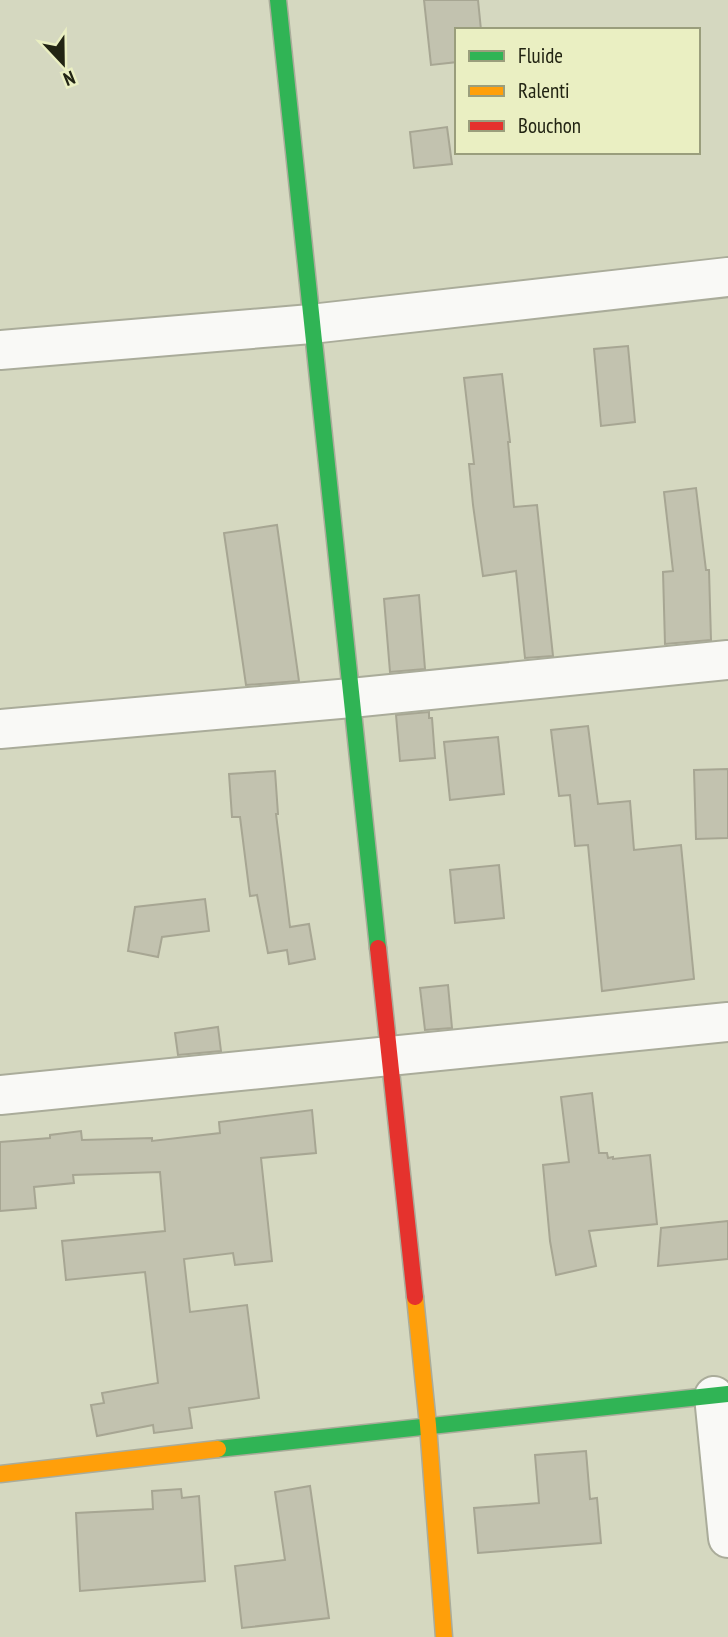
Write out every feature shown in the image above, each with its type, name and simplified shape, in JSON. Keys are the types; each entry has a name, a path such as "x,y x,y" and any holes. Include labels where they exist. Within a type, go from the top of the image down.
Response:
{"street":[{"path":"278,0 428,1425 444,1637"},
{"path":"0,350 311,324 728,277"},
{"path":"0,729 351,698 728,660"},
{"path":"0,1095 728,1022"},
{"path":"0,1474 721,1395 728,1538"}],"building":[{"path":"424,0 478,0 481,28 455,28 455,62 431,65"},
{"path":"447,127 452,164 414,168 410,132"},
{"path":"628,346 635,422 601,426 594,349"},
{"path":"502,374 514,507 537,505 553,656 525,658 516,571 483,576 469,464 474,464 464,378"},
{"path":"696,488 706,570 709,570 711,640 665,644 663,572 673,571 664,492"},
{"path":"277,525 299,681 246,685 224,533"},
{"path":"419,595 425,669 390,672 384,599"},
{"path":"429,712 429,718 432,718 435,758 400,761 396,715"},
{"path":"588,726 598,804 630,801 634,850 681,845 694,979 602,991 588,845 575,846 570,795 559,796 551,730"},
{"path":"498,737 504,794 450,800 444,742"},
{"path":"728,769 728,838 696,839 694,770"},
{"path":"275,771 276,814 290,927 309,924 315,959 289,964 287,950 268,953 257,895 250,896 240,817 232,817 229,774"},
{"path":"499,865 504,918 455,923 450,870"},
{"path":"205,899 209,931 162,937 158,957 128,951 135,907"},
{"path":"448,985 452,1028 425,1030 420,988"},
{"path":"218,1027 221,1051 178,1055 175,1033"},
{"path":"592,1093 599,1153 607,1153 608,1158 613,1159 650,1155 657,1224 589,1231 596,1266 556,1275 543,1165 569,1162 561,1097"},
{"path":"312,1110 316,1153 261,1158 272,1261 235,1265 233,1253 184,1259 190,1312 247,1305 259,1398 189,1408 192,1428 154,1433 153,1425 97,1436 91,1405 104,1403 102,1393 158,1383 145,1272 66,1280 62,1241 165,1231 160,1172 73,1175 74,1183 34,1187 36,1208 0,1211 0,1142 50,1138 50,1135 81,1131 82,1140 152,1138 152,1141 220,1133 219,1122"},
{"path":"728,1221 728,1259 658,1266 661,1228"},
{"path":"586,1451 590,1499 597,1498 601,1543 478,1553 474,1508 539,1503 535,1455"},
{"path":"310,1486 329,1618 242,1628 235,1566 285,1560 275,1492"},
{"path":"181,1489 182,1498 199,1496 205,1581 80,1591 76,1513 153,1509 152,1491"}],"traffic: fast":[{"path":"278,0 378,948"},
{"path":"218,1449 728,1394"}],"traffic: slow":[{"path":"415,1297 444,1637"},
{"path":"0,1474 218,1449"}],"traffic: jam":[{"path":"378,948 415,1297"}]}
